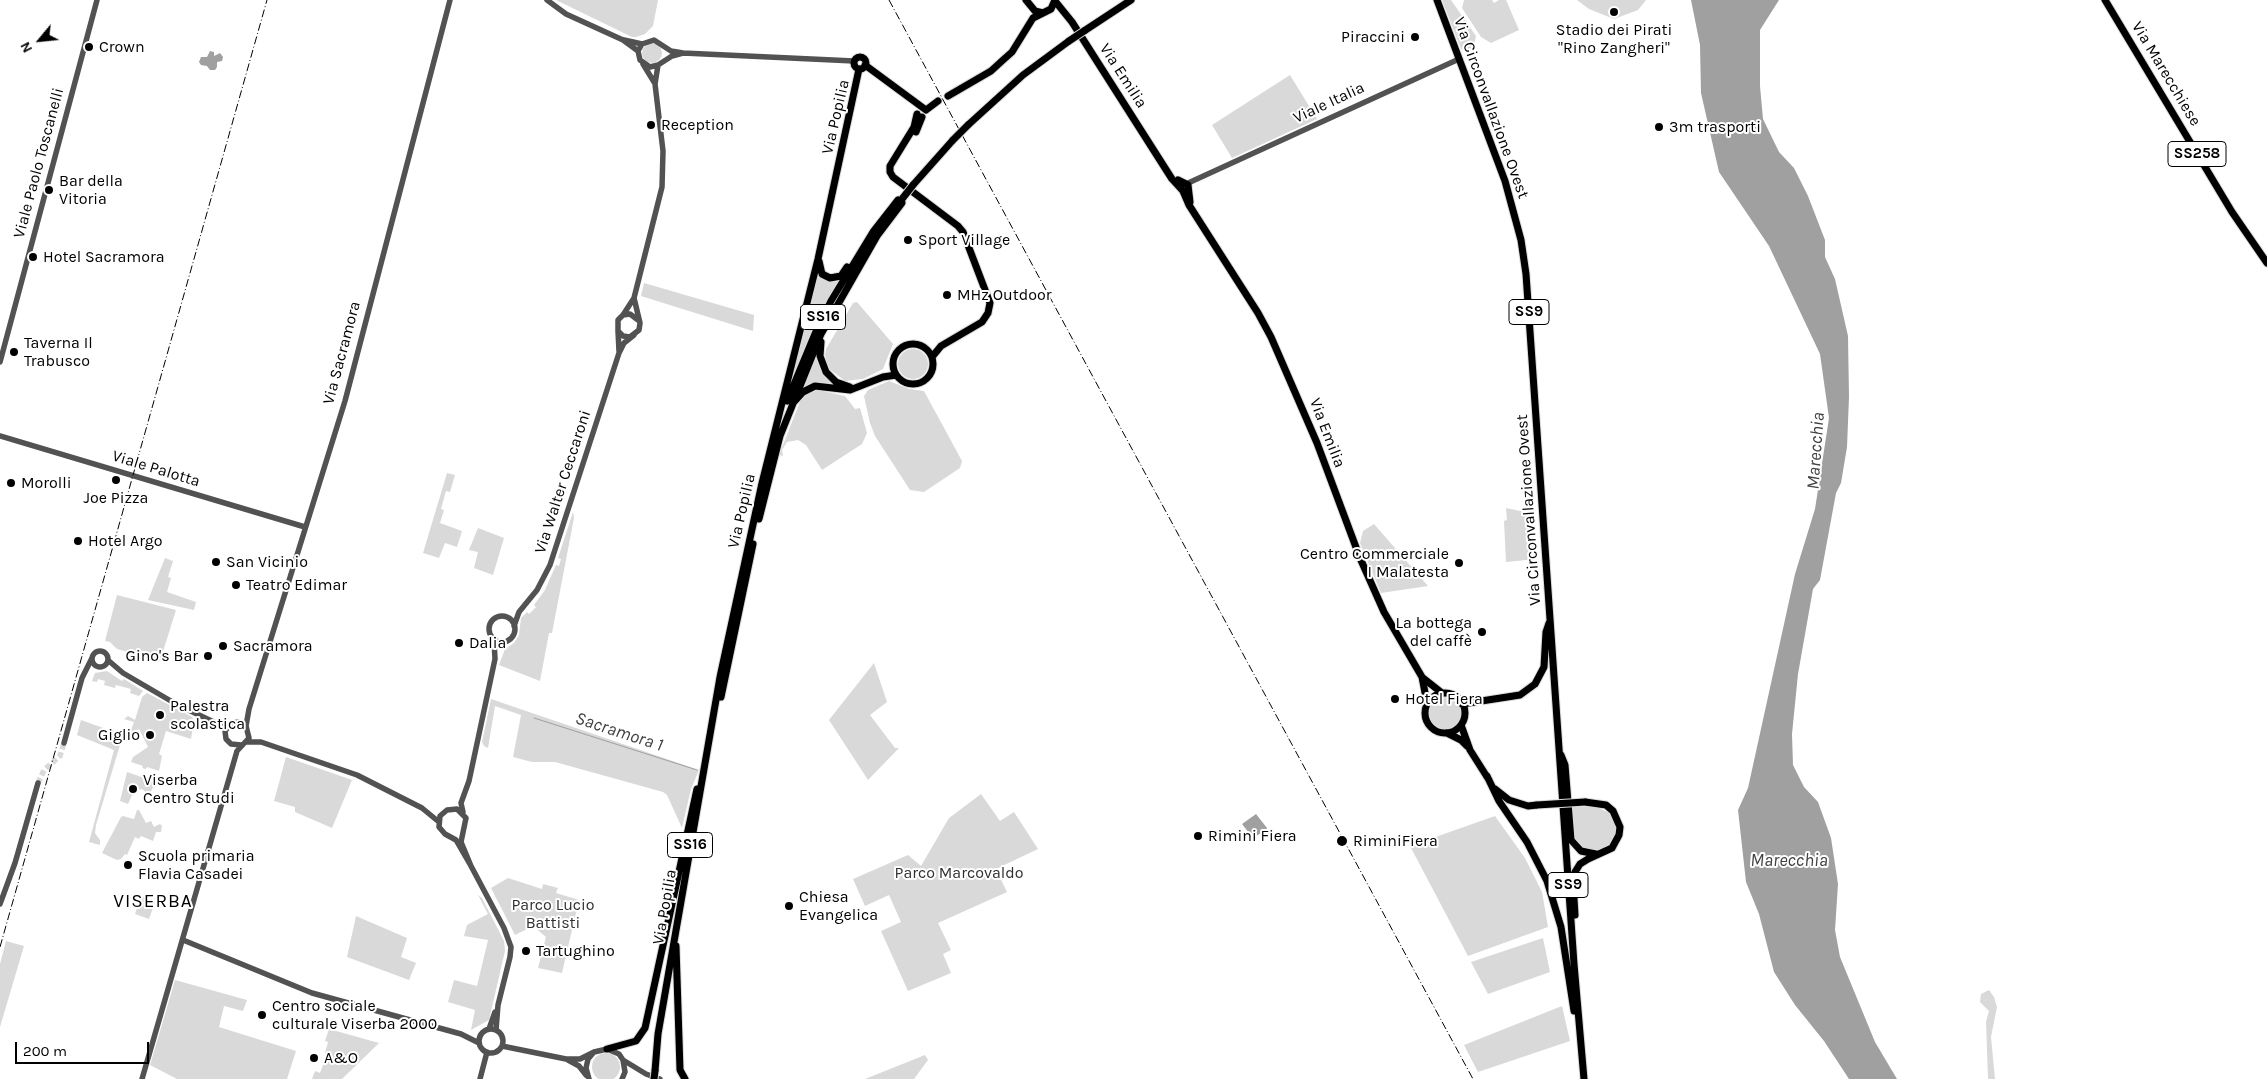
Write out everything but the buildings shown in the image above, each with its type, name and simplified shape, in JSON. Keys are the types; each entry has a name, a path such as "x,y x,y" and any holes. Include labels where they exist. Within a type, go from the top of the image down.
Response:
{"main road":[{"name":"SS16","path":"778,435 816,329 873,232 898,200 902,198 953,140 1023,74 1084,30 1131,0"},
{"name":"Via Circonvallazione Ovest","path":"1437,0 1500,165 1521,240 1528,304 1558,749 1580,1033"},
{"name":"Via Marecchiese","path":"2105,0 2232,212 2267,263"},
{"path":"948,96 992,71 1012,52 1027,26 1034,18 1045,12 1055,1"},
{"name":"Via Emilia","path":"1055,1 1068,17 1171,176 1185,187 1191,207 1271,337 1317,444 1360,558 1384,612 1422,677 1428,703"},
{"path":"1027,3 1035,11 1068,17"},
{"path":"1027,3 1030,11 1027,26"},
{"path":"854,61 855,66 862,67 909,98 921,112"},
{"name":"Via Popilia","path":"654,1079 658,1034 724,658 762,483 778,435 862,67"},
{"path":"932,357 941,346 982,322 989,309 989,298 958,226 897,181 890,172 890,166 921,112 938,102"},
{"name":"SS16","path":"778,435 835,305 877,236 902,203 902,198"},
{"path":"818,258 822,274 830,278 841,276 873,232"},
{"path":"835,305 819,347 822,364 830,378 845,386 856,388"},
{"path":"926,348 932,357 933,368 924,381 913,384 906,383 896,375 893,368 894,356 903,346 914,344 926,348 941,346"},
{"path":"883,377 893,368"},
{"path":"790,409 804,392 815,386 844,390 856,388 883,377 896,375"},
{"path":"1462,704 1520,695 1535,684 1544,667 1546,632 1550,620"},
{"name":"Via Emilia","path":"1422,677 1442,693"},
{"path":"1470,750 1461,725 1464,716 1462,704 1454,695 1442,693 1431,698 1425,709 1426,721 1433,729 1461,740 1470,750 1499,801 1538,862 1549,888 1561,927 1572,1003 1580,1033"},
{"path":"1446,733 1461,725"},
{"path":"1558,749 1564,765 1571,840 1581,851 1602,854"},
{"path":"607,1049 636,1041 645,1028 693,799 704,767"},
{"path":"1486,776 1498,792 1510,800 1528,806 1585,802 1606,806 1618,818 1620,827 1616,843 1602,854 1580,864 1575,872 1573,882 1576,944 1574,964"},
{"path":"677,923 680,1070 684,1079"},
{"name":"SS9","path":"1580,1033 1584,1079"}],"street":[{"name":"Viale Paolo Toscanelli","path":"0,362 97,0"},
{"name":"Via Sacramora","path":"246,726 249,709 344,401 450,0"},
{"path":"547,0 566,14 623,40 638,51 642,63 655,84"},
{"path":"623,40 642,44"},
{"path":"638,51 642,44 649,40 683,53 854,61"},
{"path":"638,320 634,298 662,187 663,172 655,84 660,64 665,54 661,44"},
{"path":"642,63 650,66 660,64 672,56 683,53"},
{"name":"Viale Italia","path":"1185,187 1210,173 1459,59"},
{"name":"Via Walter Ceccaroni","path":"619,353 618,320 634,298"},
{"path":"623,315 633,315 638,320"},
{"name":"Via Walter Ceccaroni","path":"514,626 519,612 537,590 550,565 619,353 624,343 639,330 638,320"},
{"path":"618,331 623,336 634,336"},
{"name":"Viale Palotta","path":"0,436 304,527"},
{"path":"504,643 494,640 489,634 490,624 498,617 505,617 519,612"},
{"path":"494,659 504,643 513,637 514,626 505,617"},
{"path":"461,1034 481,1034 489,1029 498,1005 511,947 504,928 461,842 466,822 461,803 470,774 494,659 494,640"},
{"path":"64,743 81,685 94,653 101,651 108,655 109,661 123,673 219,728 232,744 234,763"},
{"path":"92,658 94,665 123,673"},
{"path":"81,685 90,673 109,661"},
{"path":"186,708 220,725 239,722 246,726 249,732 261,742 357,774 422,808 439,822 442,831 456,840 472,866"},
{"name":"Via Sacramora","path":"239,722 249,709"},
{"path":"225,734 228,725"},
{"path":"142,1079 234,763 249,732"},
{"path":"232,744 261,742"},
{"path":"439,822 447,810 457,804 470,774"},
{"path":"0,904 15,863 38,782"},
{"path":"422,808 457,809 464,814"},
{"path":"449,836 457,835 464,830"},
{"path":"183,940 312,993 461,1034 479,1043 486,1052 494,1053 502,1043 502,1035 496,1030 489,1029"},
{"path":"496,1030 498,1005"},
{"path":"479,1043 481,1034"},
{"path":"502,1043 566,1059 580,1059 594,1052 607,1049 619,1054 623,1060 625,1072 622,1079"},
{"path":"480,1079 486,1052"},
{"path":"588,1078 587,1064 594,1052"},
{"path":"566,1059 579,1066 588,1078"},
{"path":"623,1060 646,1074 660,1079"}],"green space":[{"path":"556,0 658,0 653,26 645,34 632,37"},
{"path":"1442,0 1451,0 1476,36 1474,46 1467,52 1461,49"},
{"path":"1464,0 1492,0 1494,3 1499,0 1506,0 1519,30 1491,43 1481,37 1462,8"},
{"name":"Stadio dei Pirati \"Rino Zangheri\"","path":"1577,0 1646,0 1638,10 1614,19 1589,9"},
{"path":"652,43 659,46 662,53 659,60 652,63 645,60 642,53 645,46"},
{"path":"1290,75 1317,119 1232,158 1212,125"},
{"path":"816,271 825,280 835,282 840,280 793,374"},
{"path":"644,283 754,315 753,331 641,296"},
{"path":"857,302 893,344 883,369 863,379 845,381 828,368 825,355 826,349 853,303"},
{"path":"913,349 924,353 928,364 924,375 913,379 902,375 898,364 902,353"},
{"path":"817,352 822,372 837,387 815,383 802,388"},
{"path":"889,381 909,389 924,391 962,461 960,468 924,492 910,490 875,436 870,423 864,396 868,390"},
{"path":"818,390 845,396 855,409 860,408 867,433 862,444 822,470 806,445 798,440 787,442 782,450 783,456 779,455 801,399 805,395"},
{"path":"447,473 455,475 450,492 446,491 441,509 444,510 440,523 462,531 457,547 445,543 439,558 423,553"},
{"path":"1506,508 1530,513 1537,559 1506,562 1504,521 1507,520"},
{"path":"573,512 574,518 552,633 549,633 540,681 499,665 505,649 514,643 519,635 521,618 527,612 529,614 536,607 534,605 545,590 556,565 559,566 561,559 558,558"},
{"path":"1374,524 1428,586 1381,593 1360,543 1363,531"},
{"path":"478,528 504,538 493,575 474,568 478,552 469,550"},
{"path":"165,558 173,561 168,577 171,578 167,592 196,602 194,610 148,600"},
{"path":"117,595 176,610 160,661 117,649 110,642 105,641"},
{"path":"874,663 887,702 870,715 895,748 899,748 868,780 829,720"},
{"path":"107,671 143,691 139,696 130,693 131,689 116,685 115,688 104,685 105,681 98,679 97,682 92,681 95,673"},
{"path":"147,693 192,717 194,721 191,739 166,731 159,754 162,756 159,771 147,767 146,769 142,768 143,766 131,762 133,757 148,747 139,729 130,733 134,722 124,719 128,716 135,720 142,697"},
{"path":"1445,697 1457,701 1461,713 1457,725 1445,729 1433,725 1429,713 1433,701"},
{"path":"491,699 699,770 691,789 682,828 667,795 663,792 555,762 532,762 513,757 521,715 495,706 488,748 484,746 482,742"},
{"path":"81,720 123,735 96,825 95,833 100,840 100,845 89,842 114,750 77,735"},
{"path":"286,757 352,780 332,828 295,812 295,807 274,801"},
{"path":"127,772 156,782 149,795 142,789 134,791 128,804 120,801"},
{"name":"Parco Marcovaldo","path":"981,794 1000,821 1014,812 1038,849 996,869 1007,892 938,923 951,950 943,954 951,973 908,991 881,931 901,922 889,895 865,906 853,879 908,855 921,866 949,818"},
{"path":"1594,806 1610,813 1616,823 1616,835 1611,845 1597,852 1583,849 1572,835 1570,807"},
{"path":"137,810 139,810 146,823 151,821 154,827 160,824 162,826 161,832 156,832 153,841 141,836 139,839 135,837 127,855 125,854 121,859 117,860 102,853 121,817 134,819"},
{"path":"1495,816 1525,858 1542,892 1548,927 1468,956 1410,846"},
{"name":"Parco Lucio Battisti","path":"508,878 542,889 543,884 558,888 556,893 579,900 562,973 538,968 546,937 533,926 515,935 491,888"},
{"path":"478,895 482,898 504,941 505,951 489,1020 471,1030 475,1010 448,1002 454,980 477,986 488,940 464,936 467,925 488,914"},
{"path":"141,896 155,902 149,919 135,914"},
{"path":"356,916 407,938 401,957 416,963 409,980 347,957"},
{"path":"1543,938 1550,972 1488,994 1471,962"},
{"path":"6,941 24,946 0,1027 0,964"},
{"path":"175,980 247,1000 243,1011 224,1006 219,1027 296,1051 287,1079 177,1079 150,1065"},
{"path":"1989,990 1994,997 1997,1007 1991,1037 1995,1079 1988,1079 1986,1022 1989,1011 1980,1002 1981,994"},
{"path":"1562,1006 1570,1041 1478,1072 1464,1045"},
{"path":"329,1029 379,1043 342,1079 312,1079 315,1071 320,1073 327,1054 325,1053 328,1042 325,1041"},
{"path":"606,1053 616,1057 620,1067 616,1077 606,1081 596,1077 592,1067 596,1057"},
{"path":"925,1055 928,1060 914,1079 865,1079"}],"water":[{"name":"Marecchia","path":"1691,0 1779,0 1760,30 1760,86 1763,119 1779,152 1794,168 1808,196 1825,240 1825,257 1835,279 1848,336 1849,397 1847,447 1841,483 1836,493 1820,580 1813,589 1798,674 1792,734 1793,765 1804,787 1818,802 1831,838 1838,884 1835,930 1840,957 1875,1042 1897,1079 1849,1079 1824,1041 1795,1005 1774,972 1759,914 1746,882 1738,810 1748,788 1795,574 1815,509 1829,418 1820,354 1769,246 1719,172 1701,93 1700,45"},
{"path":"210,51 214,52 214,56 220,53 223,57 222,61 217,62 215,70 210,70 199,62 201,57 207,57"},
{"path":"1256,814 1267,828 1253,838 1242,824"}],"waterway":[{"name":"Sacramora 1","path":"534,718 697,770"}],"tunnel":[{"path":"38,783 44,770 60,756 64,743"}],"railway":[{"path":"0,947 267,0"},
{"path":"889,0 1473,1079"}],"place":[{"name":"Stadio dei Pirati \"Rino Zangheri\"","path":"1614,12"},
{"name":"Piraccini","path":"1415,37"},
{"name":"Crown","path":"89,47"},
{"name":"Reception","path":"651,125"},
{"name":"3m trasporti","path":"1659,127"},
{"name":"Bar della Vitoria","path":"49,190"},
{"name":"Sport Village","path":"908,240"},
{"name":"Hotel Sacramora","path":"33,257"},
{"name":"MHz Outdoor","path":"947,295"},
{"name":"Taverna Il Trabusco","path":"14,352"},
{"name":"Joe Pizza","path":"116,480"},
{"name":"Morolli","path":"11,483"},
{"name":"Hotel Argo","path":"78,541"},
{"name":"San Vicinio","path":"216,562"},
{"name":"Centro Commerciale I Malatesta","path":"1459,563"},
{"name":"Teatro Edimar","path":"236,585"},
{"name":"La bottega del caffè","path":"1482,632"},
{"name":"Dalia","path":"459,643"},
{"name":"Sacramora","path":"223,646"},
{"name":"Gino's Bar","path":"208,656"},
{"name":"Hotel Fiera","path":"1395,699"},
{"name":"Palestra scolastica","path":"160,715"},
{"name":"Giglio","path":"150,735"},
{"name":"Viserba Centro Studi","path":"133,789"},
{"name":"Rimini Fiera","path":"1198,836"},
{"name":"RiminiFiera","path":"1342,841"},
{"name":"Scuola primaria Flavia Casadei","path":"128,865"},
{"name":"Chiesa Evangelica","path":"789,906"},
{"name":"Tartughino","path":"526,951"},
{"name":"Centro sociale culturale Viserba 2000","path":"262,1015"},
{"name":"A&O","path":"314,1058"}],"district":[{"name":"VISERBA","path":"153,902"}]}
